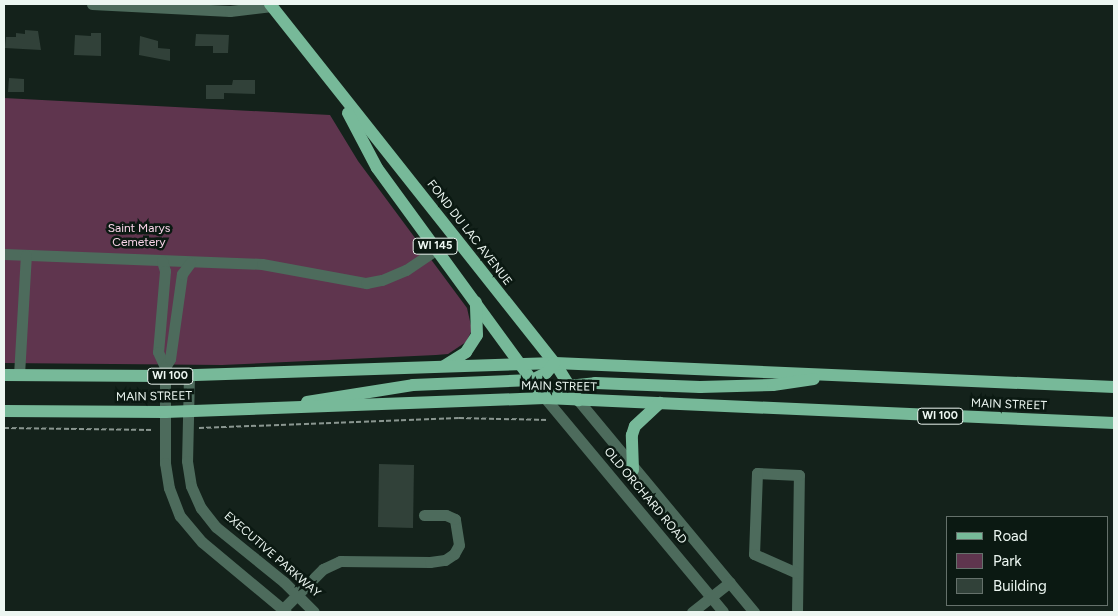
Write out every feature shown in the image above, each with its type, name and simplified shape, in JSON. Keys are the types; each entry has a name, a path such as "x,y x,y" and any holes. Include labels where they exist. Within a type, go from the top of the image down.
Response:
{"main road":[{"name":"FOND DU LAC AVENUE","path":"271,5 554,363 578,400"},
{"name":"FOND DU LAC AVENUE","path":"334,87 377,168 545,398"},
{"path":"442,367 466,352 478,335 476,302"},
{"name":"MAIN STREET","path":"4,375 165,372 189,375 554,363 1114,387"},
{"path":"278,409 340,394 413,385 532,380 546,374 554,363"},
{"path":"545,398 568,386 773,385 844,375"},
{"name":"MAIN STREET","path":"4,411 165,412 545,398 1114,423"},
{"path":"633,470 632,435 635,426 660,404"}],"street":[{"path":"92,4 230,11 271,5"},
{"path":"4,254 190,263 262,264 366,283 382,280 406,270 437,248"},
{"path":"19,375 26,255"},
{"path":"162,261 165,271 158,352 165,372 169,488 180,516 212,551 285,611 297,594 323,569 340,561 430,562 445,560 454,554 459,545 455,519 446,515 424,515"},
{"path":"165,372 170,359 182,274 190,263"},
{"name":"EXECUTIVE PARKWAY","path":"189,375 187,461 191,486 201,508 226,535 297,594 314,612"},
{"name":"OLD ORCHARD ROAD","path":"545,398 723,612"},
{"name":"OLD ORCHARD ROAD","path":"578,400 633,470 754,612"},
{"path":"797,573 754,554 757,473 799,475 797,612"},
{"path":"212,551 226,535"},
{"path":"692,612 730,582"}],"path":[{"path":"204,428 460,418 550,420"},
{"path":"4,428 148,430"}],"green space":[{"name":"Saint Marys Cemetery","path":"4,98 330,115 358,161 467,308 472,330 466,342 448,354 222,365 4,363"}],"building":[{"path":"25,30 38,31 41,50 5,48 6,37 16,37 16,33 25,34"},
{"path":"91,33 101,33 101,56 74,55 75,35 91,36"},
{"path":"196,34 229,35 228,53 213,53 213,46 195,46"},
{"path":"140,36 158,41 158,48 170,49 170,61 139,55"},
{"path":"9,78 24,79 24,92 8,92"},
{"path":"233,80 255,80 255,94 224,93 224,99 206,99 206,85 232,85"},
{"path":"379,464 414,465 413,528 378,527"}]}
